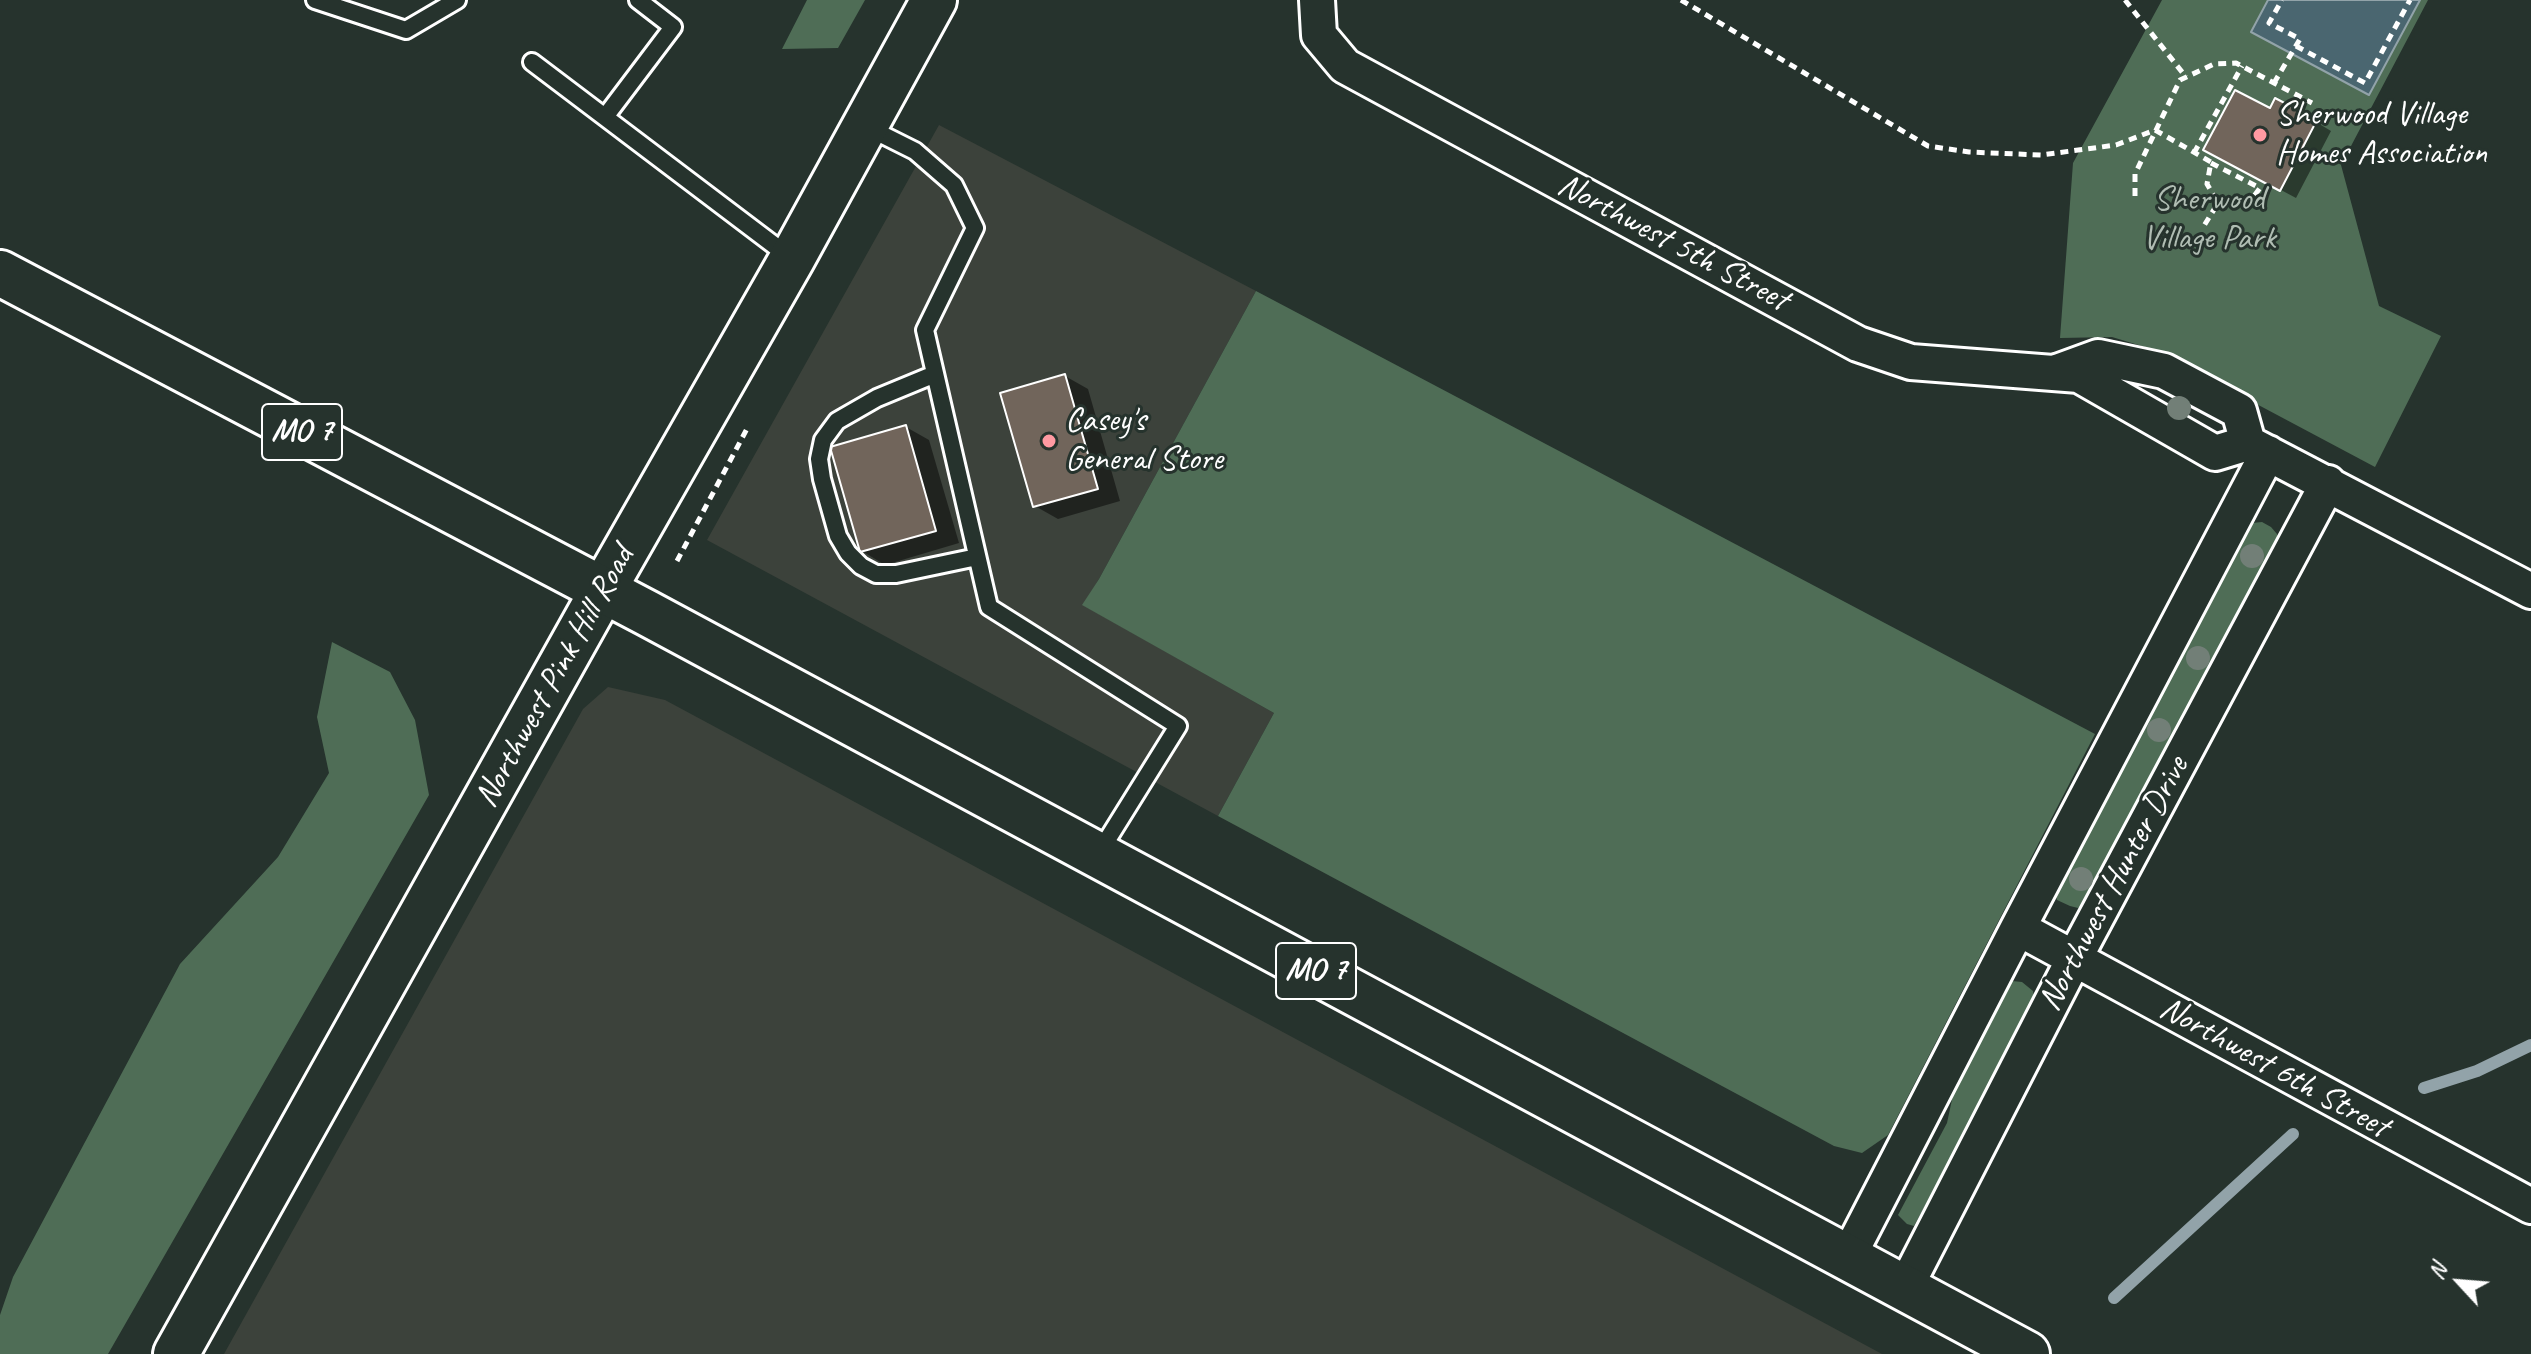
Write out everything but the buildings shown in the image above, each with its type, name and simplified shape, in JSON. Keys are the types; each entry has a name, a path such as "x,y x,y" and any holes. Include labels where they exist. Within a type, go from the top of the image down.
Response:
{"main road":[{"name":"Northwest Pink Hill Road","path":"176,1354 866,127 934,0"},
{"name":"MO 7","path":"0,273 603,590 2027,1354"}],"street":[{"name":"Northwest 5th Street","path":"1317,0 1319,35 1345,66 1858,344 1911,362 2079,375 2215,453 2258,448 2239,411 2164,371 2098,357 2057,372"},
{"path":"2258,448 2531,591"},
{"name":"Northwest Hunter Drive","path":"1848,1257 2018,928 2258,448"},
{"name":"Northwest Hunter Drive","path":"1905,1288 2074,959 2328,483"},
{"name":"Northwest 6th Street","path":"2018,928 2531,1206"}],"lane":[{"path":"315,0 406,30 457,0"},
{"path":"605,117 673,27 638,0"},
{"path":"532,62 792,259"},
{"path":"866,127 915,151 954,185 975,228 925,330 989,607 1178,726 1098,855"},
{"path":"935,374 877,398 837,421 823,440 819,459 822,479 838,536 848,553 861,566 876,574 896,574 977,557"}],"path":[{"path":"1681,0 1928,146 1969,152 2041,155 2116,145 2155,130"},
{"path":"2125,0 2186,77"},
{"path":"2274,83 2300,39 2269,23 2282,0"},
{"path":"2296,46 2365,83 2410,0"},
{"path":"2135,196 2135,174 2180,80 2214,64 2236,63 2312,103"},
{"path":"2194,153 2242,66"},
{"path":"2155,130 2260,188 2254,196 2236,204 2218,203"},
{"path":"2211,162 2207,184 2218,203"},
{"path":"2202,229 2218,203"}],"shaded area":[{"path":"939,125 1256,291 1083,605 1274,713 1218,816 707,540"},
{"path":"608,687 665,700 1882,1354 224,1354 583,709"}],"green space":[{"path":"807,0 865,0 838,48 782,49"},
{"name":"Sherwood Village Park","path":"2162,0 2428,0 2341,165 2379,306 2441,336 2375,467 2155,350 2112,337 2060,338 2073,163"},
{"path":"1256,291 2095,734 1888,1135 1862,1153 1834,1146 1218,816 1274,713 1082,605"},
{"path":"2262,522 2277,534 2279,544 2085,905 2078,908 2057,900 2054,888 2244,531 2252,523"},
{"path":"332,642 390,672 415,720 429,795 108,1354 0,1354 0,1315 13,1277 180,964 278,857 329,773 317,717"},
{"path":"2012,981 2022,982 2033,991 2032,1007 1914,1226 1907,1224 1898,1215 1947,1123 1957,1076 2004,985"}],"water":[{"path":"2268,0 2420,0 2369,95 2251,32"}],"waterway":[{"path":"2424,1088 2477,1071 2531,1045"},
{"path":"2114,1298 2293,1134"}],"place":[{"name":"Sherwood Village Homes Association","path":"2260,135"},
{"name":"Casey's General Store","path":"1049,441"}]}
